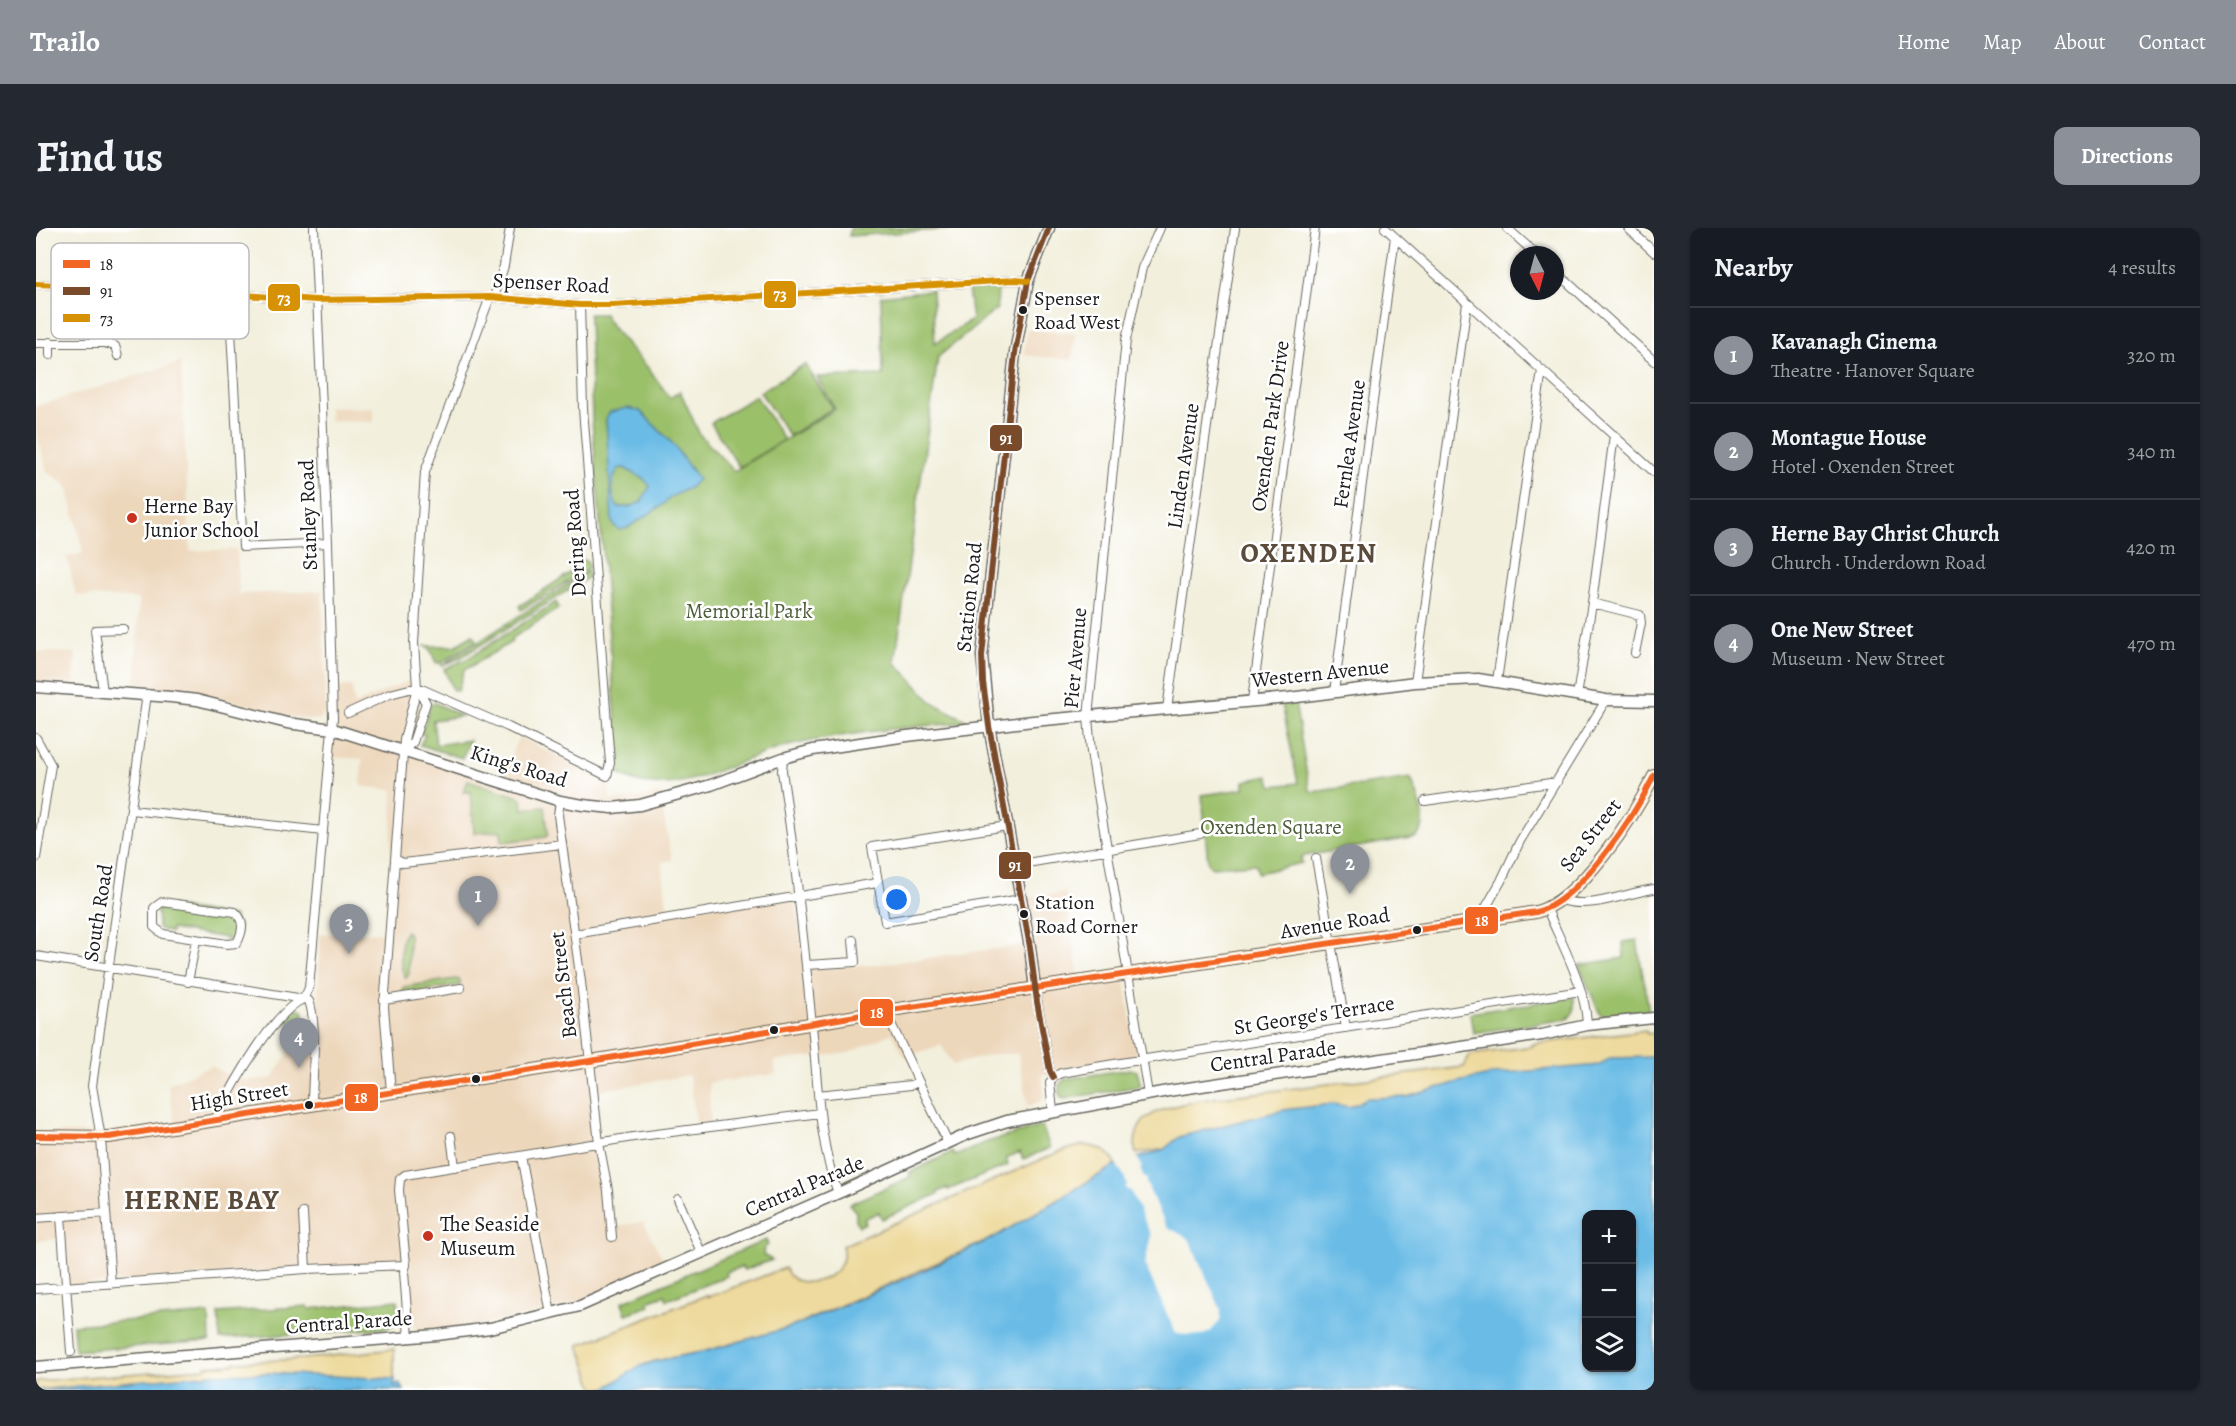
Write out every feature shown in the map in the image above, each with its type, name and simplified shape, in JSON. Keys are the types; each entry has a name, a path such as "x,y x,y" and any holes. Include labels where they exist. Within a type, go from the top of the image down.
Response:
{"main road":[{"name":"Sea Street","path":"1547,909 1562,900 1619,835 1654,776"},
{"name":"Avenue Road","path":"885,1011 1547,909"},
{"name":"High Street","path":"36,1136 101,1138 589,1061 885,1011"}],"street":[{"name":"Stanley Road","path":"304,999 309,988 333,729 328,543 314,228"},
{"path":"391,1092 384,1000 394,859 404,750 413,742 426,703 417,687 414,643 425,472 504,266 510,228"},
{"name":"Station Road","path":"1049,228 1028,281 1015,353 982,656 989,726 1035,989 1053,1077 1050,1083 1053,1111"},
{"name":"Pier Avenue","path":"1148,1094 1107,850 1088,717 1126,340 1142,267 1160,228"},
{"name":"Linden Avenue","path":"1167,709 1235,228"},
{"name":"Oxenden Park Drive","path":"1252,701 1315,228"},
{"path":"1385,228 1654,471"},
{"path":"1507,228 1527,246"},
{"path":"1628,228 1654,252"},
{"name":"Fernlea Avenue","path":"1334,692 1395,237"},
{"path":"1564,279 1654,361"},
{"name":"Spenser Road","path":"249,296 316,300 492,297 580,306 1028,281"},
{"name":"Spenser Road","path":"36,285 51,286"},
{"path":"1415,682 1467,303"},
{"name":"Dering Road","path":"417,687 508,728 607,777 610,763 584,420 580,306"},
{"path":"231,339 243,547 328,543"},
{"path":"50,342 50,355"},
{"path":"36,343 104,343 115,346 118,356"},
{"path":"1497,681 1542,370"},
{"path":"1577,696 1614,435"},
{"path":"1592,603 1640,615 1641,623 1635,652"},
{"path":"103,692 95,630 123,629"},
{"name":"Western Avenue","path":"989,726 1252,701 1415,682 1478,679 1606,700 1654,701"},
{"name":"King's Road","path":"36,687 63,687 197,700 287,723 333,729 560,801 612,808 640,805 711,786 783,758 813,750 989,726"},
{"path":"348,713 390,694 417,687"},
{"name":"South Road","path":"111,1284 101,1138 92,1086 147,694"},
{"path":"1483,920 1485,909 1520,841 1606,700"},
{"path":"36,738 46,752 51,765 36,858"},
{"path":"783,758 782,771 807,966 820,1113 830,1171 838,1193"},
{"path":"1425,801 1557,782"},
{"name":"Beach Street","path":"560,801 558,816 575,934 599,1143 608,1190 612,1238"},
{"path":"132,810 323,831"},
{"path":"1007,826 872,847 877,883 885,922 1021,899"},
{"path":"1015,865 1200,834"},
{"path":"394,859 403,863 562,844"},
{"path":"1316,858 1346,1028"},
{"path":"575,934 877,883"},
{"path":"1562,900 1573,904 1654,889"},
{"path":"167,902 235,912 241,917 243,925 237,943 195,940 157,931 153,921 154,908 167,902"},
{"path":"1547,909 1587,1007 1587,1025"},
{"path":"188,982 195,940"},
{"path":"807,966 855,962 853,940"},
{"path":"36,956 309,1001 313,1036 312,1105"},
{"path":"384,1000 461,988"},
{"name":"St George's Terrace","path":"1053,1077 1061,1073 1581,991"},
{"path":"214,1120 273,1026 294,1004 304,999"},
{"path":"885,1011 948,1143"},
{"name":"Central Parade","path":"36,1367 409,1337 476,1330 551,1314 580,1306 991,1125 1148,1094 1542,1035 1587,1025 1654,1018"},
{"path":"818,1095 911,1085 918,1082"},
{"path":"409,1337 404,1272 406,1265 399,1197 400,1179 408,1174 599,1143 820,1113"},
{"path":"451,1136 455,1167"},
{"path":"521,1156 551,1314"},
{"path":"678,1199 701,1252"},
{"path":"36,1218 106,1213"},
{"path":"303,1213 306,1269"},
{"path":"61,1216 71,1352"},
{"path":"36,1289 306,1269 406,1265"}],"shaded area":[{"path":"1027,329 1076,334 1072,360 1024,355"},
{"name":"Herne Bay Junior School","path":"181,362 190,551 237,549 239,594 322,591 326,711 320,719 310,720 284,715 190,690 135,686 139,599 76,595 67,557 83,553 68,487 47,471 36,431 36,406"},
{"path":"329,407 374,408 374,422 330,421"},
{"path":"36,652 76,653 74,683 36,682"},
{"path":"412,679 423,695 413,748 500,779 519,737 610,781 610,801 660,794 672,860 662,862 668,914 794,891 805,967 875,965 1036,943 1028,898 1065,892 1081,988 1125,983 1137,1059 1042,1074 1044,1096 1041,1101 1028,1106 1018,1054 994,1054 953,1065 941,1045 905,1057 892,1033 849,1053 774,1061 776,1074 709,1083 710,1122 696,1123 689,1075 592,1092 610,1227 643,1222 665,1263 573,1304 544,1312 467,1328 421,1331 415,1329 410,1320 409,1261 63,1286 62,1239 36,1241 36,1132 97,1133 175,1123 168,1084 212,1066 231,1077 247,1080 273,1078 318,1005 320,934 388,932 393,790 361,786 362,759 329,757 331,688 352,686 354,705"}],"green space":[{"path":"850,228 970,228 849,236"},
{"name":"Memorial Park","path":"998,288 997,309 938,357 895,662 933,703 969,722 858,733 814,740 773,750 681,782 642,783 620,775 592,420 589,314 604,314 670,398 680,391 700,435 734,471 835,409 817,377 883,375 881,296 932,290 935,343 972,320 968,289"},
{"path":"805,364 833,408 789,436 760,392"},
{"path":"756,396 784,440 739,467 711,423"},
{"path":"581,559 588,562 587,570 521,610 519,606 573,571"},
{"path":"587,572 590,573 589,577 460,658 441,666"},
{"path":"556,602 559,608 511,639 512,642 464,670 458,691 453,690 444,669 467,659"},
{"path":"473,635 476,641 441,663 436,663 431,651 425,646 455,646"},
{"name":"Oxenden Square","path":"1295,702 1309,788 1312,792 1411,778 1422,809 1421,831 1416,837 1304,856 1301,858 1302,863 1258,873 1256,864 1211,867 1208,863 1202,795 1244,789 1244,781 1268,776 1273,786 1298,783 1282,704"},
{"path":"435,703 462,716 433,720 436,745 470,740 462,758 420,745 425,735 421,733 431,704"},
{"path":"468,780 522,798 523,809 545,807 548,834 546,837 502,842 501,831 474,833 471,792 463,792"},
{"path":"166,906 234,916 240,929 235,939 226,941 226,938 171,929 171,933 158,928 157,910"},
{"path":"406,931 409,934 409,974 406,978 402,968 401,954"},
{"path":"1637,940 1649,1011 1602,1016 1579,965 1624,958 1623,942"},
{"path":"460,980 460,985 404,994 402,992 404,987"},
{"path":"1574,997 1574,1011 1568,1019 1473,1033 1470,1013"},
{"path":"296,1008 303,1010 305,1021 281,1025"},
{"path":"1130,1069 1137,1071 1141,1086 1064,1099 1060,1097 1059,1085 1065,1079"},
{"path":"1042,1126 1050,1148 1023,1159 1020,1152 1006,1158 1008,1165 948,1190 947,1188 882,1219 879,1212 864,1219 866,1223 859,1226 856,1212 849,1204 910,1177 909,1173 952,1152 955,1156 987,1142"},
{"path":"766,1240 768,1245 764,1248 763,1255 772,1260 744,1270 742,1267 726,1272 727,1276 667,1300 665,1295 648,1301 650,1306 626,1314 622,1302"},
{"path":"398,1300 397,1320 388,1328 220,1339 218,1313 308,1306 309,1309"},
{"path":"209,1314 210,1341 75,1351 73,1325"}],"sand":[{"path":"1646,1030 1647,1034 1654,1033 1654,1083 1433,1099 1136,1154 1137,1134 1144,1120 1158,1111 1187,1103 1464,1067 1470,1055 1533,1046 1533,1044"},
{"path":"1084,1145 1094,1147 1111,1156 1116,1165 995,1237 794,1326 706,1351 655,1361 638,1367 609,1387 595,1390 579,1345 707,1295 708,1297 785,1268 790,1276 797,1280 806,1282 826,1278 840,1265 843,1256 842,1246 1059,1152"},
{"path":"394,1349 394,1390 36,1390 36,1381 206,1368 206,1366 235,1362 303,1359"}],"water":[{"path":"628,408 640,411 672,443 698,479 691,487 671,497 660,507 627,528 620,530 612,522 606,419 610,412","holes":["624,468 644,479 650,486 641,502 630,507 617,507 612,488 618,469"]},
{"path":"1654,1057 1654,1390 603,1390 638,1367 655,1361 706,1351 794,1326 914,1275 995,1237 1116,1165 1163,1150 1179,1137 1283,1110 1333,1104 1350,1107 1367,1098 1407,1097 1494,1074 1600,1065 1610,1058"},
{"path":"268,1373 395,1379 394,1385 400,1384 404,1390 36,1390 212,1374"}],"pier":[{"path":"1136,1154 1142,1168 1140,1169 1144,1178 1147,1178 1146,1183 1166,1226 1189,1239 1221,1310 1220,1321 1211,1331 1201,1336 1176,1334 1145,1265 1151,1235 1130,1190 1125,1187 1127,1185 1124,1176 1115,1162"}],"transit line":[{"name":"91","path":"1049,228 1028,281 1015,353 982,656 989,726 1030,947 1037,1002 1053,1077"},
{"name":"73","path":"249,295 316,300 490,297 580,305 613,305 1014,280 1028,281"},
{"name":"73","path":"36,284 51,285"},
{"name":"18","path":"36,1136 109,1137 609,1058 885,1011 1536,912 1553,905 1587,875 1619,834 1654,776"}],"place":[{"name":"Spenser Road West","path":"1023,310"},
{"name":"Herne Bay Junior School","path":"132,518"},
{"name":"Montague House","path":"1350,894"},
{"name":"Station Road Corner","path":"1024,914"},
{"name":"Kavanagh Cinema","path":"478,926"},
{"name":"Herne Bay Christ Church","path":"349,954"},
{"name":"One New Street","path":"299,1068"},
{"name":"The Seaside Museum","path":"428,1236"}],"district":[{"name":"OXENDEN","path":"1309,553"},
{"name":"HERNE BAY","path":"202,1200"}]}
